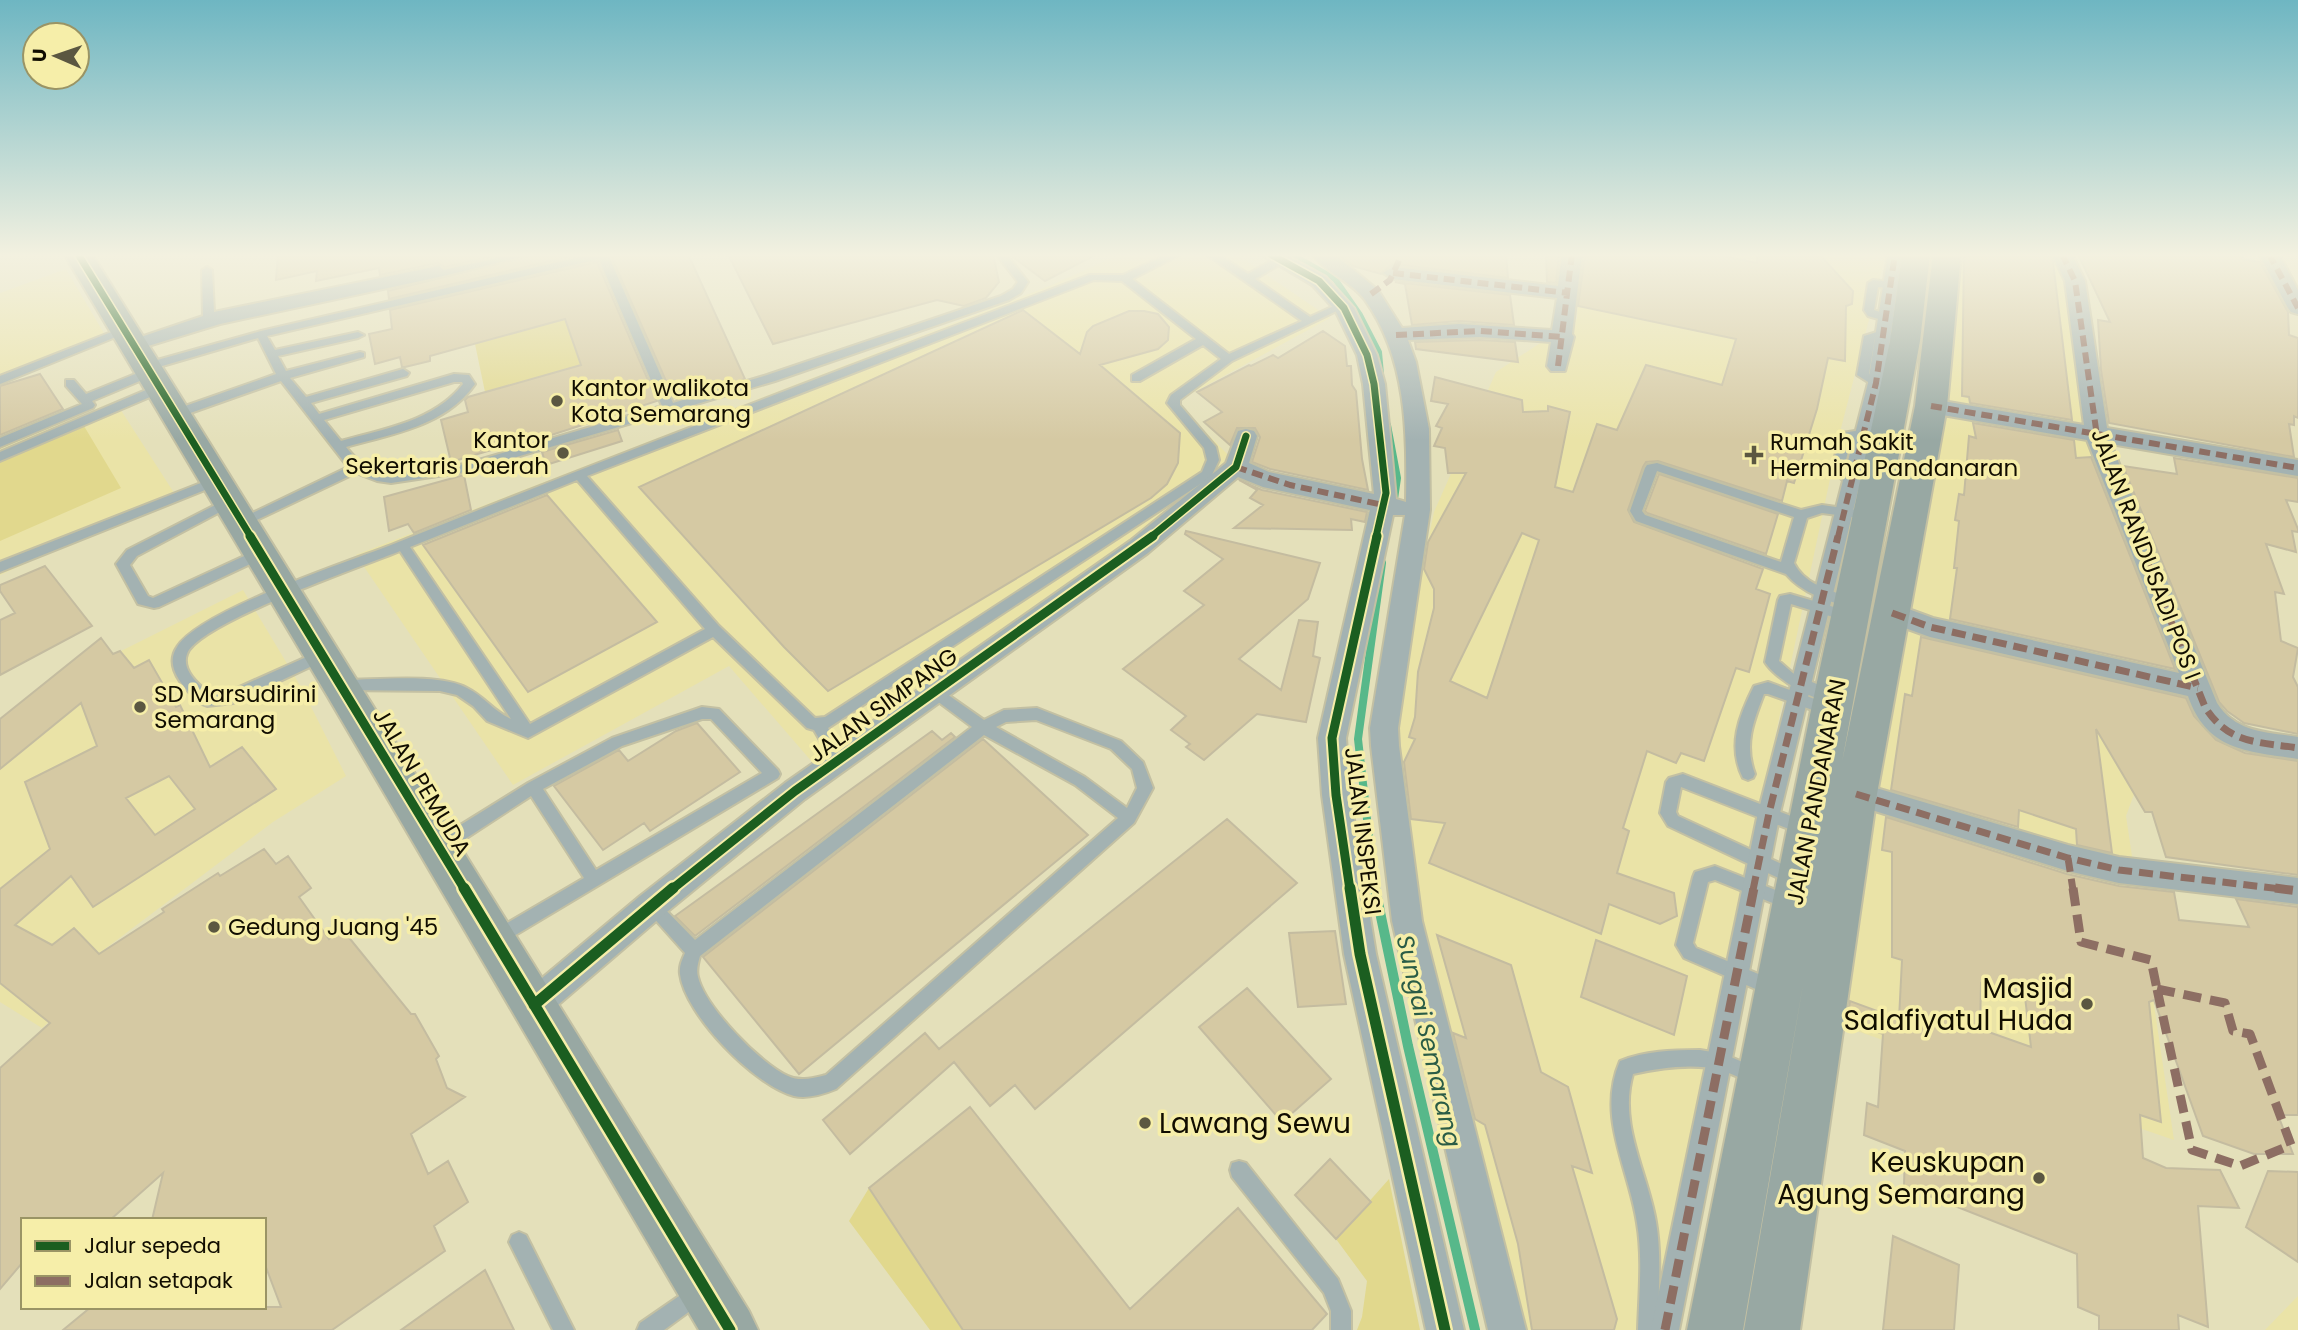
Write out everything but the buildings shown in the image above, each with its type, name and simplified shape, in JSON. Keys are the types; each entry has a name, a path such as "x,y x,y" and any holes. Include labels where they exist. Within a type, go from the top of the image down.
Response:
{"main road":[{"name":"JALAN PEMUDA","path":"116,316 730,1330"},
{"name":"JALAN PANDANARAN","path":"1716,1330 1779,991 1777,884 1789,821 1832,704 1848,607 1860,500 1874,440 1900,394 1895,330 1898,316"},
{"name":"JALAN PANDANARAN","path":"1772,1330 1856,794 1848,607 1900,394 1926,316"}],"street":[{"name":"JALAN INSPEKSI","path":"1347,316 1367,355 1374,384 1386,506 1332,738 1336,796 1360,954 1445,1330"},
{"path":"1384,316 1395,335 1405,362 1418,429 1416,510 1384,728 1385,746 1407,921 1507,1330"},
{"path":"1559,366 1566,316"},
{"name":"JALAN RANDUSADI POS I","path":"2080,316 2096,436 2198,688 2204,710 2214,725 2247,739 2298,748"},
{"path":"1395,335 1467,329 1564,337"},
{"path":"1900,394 2096,436 2298,468"},
{"path":"1246,436 1236,467 1264,479 1416,510"},
{"name":"JALAN SIMPANG","path":"534,1005 651,906 839,760 1139,547 1236,467"},
{"path":"1789,821 1798,691 1848,607 2198,688"},
{"path":"1856,794 2068,858 2119,870 2298,891"},
{"path":"1665,1330 1736,973 1777,884"}],"lane":[{"path":"209,316 209,321"},
{"path":"0,457 146,366 209,321 230,316"},
{"path":"85,399 146,366 336,316"},
{"path":"630,316 668,408"},
{"path":"261,334 283,376 356,468 391,479 465,468 771,378 952,316"},
{"path":"714,630 528,732 492,717 478,702 461,691 440,685 332,671 228,699 207,700 188,686 179,659 182,649 197,636 243,610 578,474 991,316"},
{"path":"1173,316 1228,359"},
{"path":"1302,316 1308,320"},
{"path":"578,474 714,630 812,724 819,725 839,715 1207,474 1213,460 1210,447 1173,403 1228,359 1318,316"},
{"path":"1875,316 1895,330"},
{"path":"272,355 358,335"},
{"path":"1136,378 1203,340"},
{"path":"0,380 146,366 283,376 360,355"},
{"path":"304,401 403,373"},
{"path":"318,418 454,378 466,378 469,384 454,404 427,418 339,445"},
{"path":"0,443 89,405 70,383"},
{"path":"1848,607 1801,581 1789,570 1640,518 1636,512 1651,468 1657,467 1801,515 1860,500"},
{"path":"237,515 154,603 142,600 123,564 132,553 356,468"},
{"path":"0,567 237,515"},
{"path":"1789,570 1787,563 1801,515"},
{"path":"402,545 528,732"},
{"path":"1051,576 1091,581"},
{"path":"1798,691 1772,662 1785,600 1848,607"},
{"path":"1748,774 1740,756 1740,740 1759,690 1768,688 1798,691 1832,704"},
{"path":"934,691 983,727 1080,781 1129,818"},
{"path":"438,847 533,787 617,742 702,713 714,713 773,774 494,940"},
{"path":"1037,714 1116,746 1138,766 1146,788 1129,818 830,1083 799,1088 777,1082 747,1060 707,1010 689,979 688,965 694,951 983,727 1004,716 1037,714"},
{"path":"819,725 839,760"},
{"path":"1777,884 1673,821 1668,813 1674,782 1683,780 1789,821"},
{"path":"533,787 594,880"},
{"path":"1777,884 1715,873 1701,877 1684,945 1690,953 1779,991"},
{"path":"651,906 694,951"},
{"path":"1648,1330 1647,1223 1620,1115 1620,1080 1626,1067 1643,1062 1717,1060 1763,1079"},
{"path":"1239,1170 1331,1286 1341,1311 1341,1330"},
{"path":"519,1242 564,1330"},
{"path":"648,1330 705,1288"}],"shaded area":[{"path":"0,316 94,316 105,335 0,377"},
{"path":"972,316 1330,318 1176,402 1231,458 1192,496 813,763 729,666 513,785 356,555"},
{"path":"1577,316 1870,316 1840,432 1649,1330 1517,1330 1412,915 1388,735 1434,512 1496,372 1577,319"},
{"path":"1949,316 2074,316 2089,426 2181,667 2126,816 2174,1140 1822,1019 1927,527"},
{"path":"565,319 581,365 485,392 475,344"},
{"path":"115,401 176,496 0,575 0,448"},
{"path":"84,426 121,488 0,541 0,461"},
{"path":"243,590 301,687 346,776 273,822 97,955 110,967 42,1028 0,1002 0,722 39,692"},
{"path":"1389,1179 1420,1330 1357,1330 1362,1317 1367,1281 1336,1239"},
{"path":"869,1188 963,1330 930,1330 849,1221"},
{"path":"2298,1296 2298,1330 2265,1330"}],"waterway":[{"name":"Sungai Semarang","path":"1361,316 1379,352 1381,374"},
{"name":"Sungai Semarang","path":"1388,425 1398,478 1394,506"},
{"name":"Sungai Semarang","path":"1375,890 1358,739 1382,563"},
{"name":"Sungai Semarang","path":"1375,888 1408,1046 1475,1330"}],"marked path":[{"path":"1558,366 1564,316"},
{"path":"1665,1330 1769,813 1876,383 1886,316"},
{"path":"2080,316 2097,436 2205,707 2223,730 2235,736 2298,748"},
{"path":"1396,335 1480,331 1564,337"},
{"path":"1931,406 2298,468"},
{"path":"1236,467 1272,480 1327,494 1383,505 1384,500"},
{"path":"1892,613 1930,627 2198,688"},
{"path":"1856,794 2068,858 2119,870 2298,891"},
{"path":"2068,858 2081,942 2151,960 2192,1150 2240,1166 2291,1145 2250,1034 2233,1031 2225,1003 2156,989"}],"cycle path":[{"path":"116,316 730,1330"},
{"path":"1348,316 1367,355 1374,384 1386,493 1332,738 1336,795 1360,954 1445,1330"},
{"path":"534,1005 651,906 795,791 1139,547 1236,467 1246,436"}],"place":[{"name":"Kantor walikota Kota Semarang","path":"557,401"},
{"name":"Kantor Sekertaris Daerah","path":"563,453"},
{"name":"Rumah Sakit Hermina Pandanaran","path":"1754,455"},
{"name":"SD Marsudirini Semarang","path":"140,707"},
{"name":"Gedung Juang '45","path":"214,927"},
{"name":"Masjid Salafiyatul Huda","path":"2087,1004"},
{"name":"Lawang Sewu","path":"1145,1123"},
{"name":"Keuskupan Agung Semarang","path":"2039,1178"}]}
